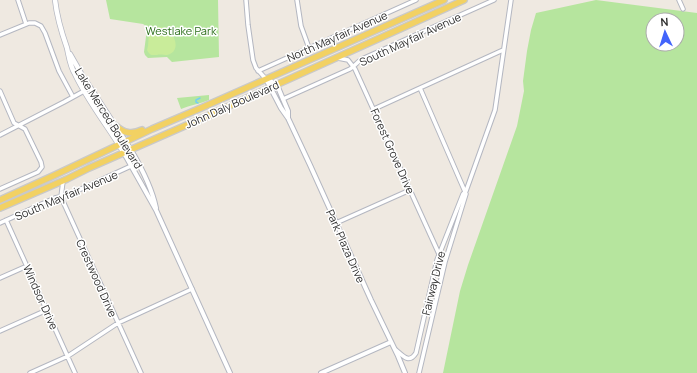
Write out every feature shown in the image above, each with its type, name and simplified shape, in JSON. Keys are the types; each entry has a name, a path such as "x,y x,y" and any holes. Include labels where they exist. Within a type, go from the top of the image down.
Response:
{"main road":[{"name":"Lake Merced Boulevard","path":"55,0 59,24 71,67 84,91 124,153"},
{"name":"John Daly Boulevard","path":"0,200 181,116 444,0"},
{"name":"John Daly Boulevard","path":"0,208 464,0"},
{"name":"Lake Merced Boulevard","path":"67,49 82,75 131,150"},
{"path":"82,75 85,85 84,91 95,94"},
{"path":"116,126 124,132 135,133 168,118 181,116"}],"street":[{"path":"18,0 26,24"},
{"path":"246,0 253,60 258,71 266,79 277,85"},
{"path":"297,0 301,26 309,48"},
{"name":"North Mayfair Avenue","path":"258,71 416,0"},
{"name":"South Mayfair Avenue","path":"283,99 354,67 362,59 494,0"},
{"name":"Fairway Drive","path":"419,373 445,262 466,196 466,191 495,110 511,0"},
{"path":"679,0 683,9"},
{"path":"0,35 32,22 38,24 43,29 57,66 73,98"},
{"path":"374,109 503,50"},
{"path":"337,58 348,60 354,67"},
{"name":"Forest Grove Drive","path":"354,67 439,254"},
{"name":"Park Plaza Drive","path":"266,79 280,108 288,118 405,373"},
{"name":"Park Plaza Drive","path":"277,85 288,111 288,118"},
{"path":"420,88 466,191"},
{"path":"0,91 14,123 25,129 42,167 38,172 0,189"},
{"path":"0,135 84,91"},
{"name":"Lake Merced Boulevard","path":"131,150 142,170 154,199 156,210"},
{"name":"Lake Merced Boulevard","path":"124,153 156,210 230,373"},
{"name":"South Mayfair Avenue","path":"0,223 61,196 68,195 131,166"},
{"path":"61,196 63,181"},
{"path":"336,223 410,190"},
{"name":"Fairway Drive","path":"394,348 406,358 411,358 415,355 439,254 463,194 466,191"},
{"name":"Crestwood Drive","path":"61,196 140,373"},
{"name":"Windsor Drive","path":"6,220 75,373"},
{"path":"0,278 27,266"},
{"path":"30,373 68,356 118,322 192,288"},
{"path":"0,331 47,310"},
{"path":"322,373 391,342"}],"green space":[{"name":"Westlake Park","path":"106,0 218,0 219,57 172,62 167,57 148,58 144,52 147,29 146,26 143,24 110,19"},
{"path":"596,0 697,13 697,373 443,373 460,291 517,126 524,91 523,81 531,30 536,13"},
{"path":"161,27 170,33 176,46 172,53 167,55 151,55 147,50 149,33 154,28"},
{"path":"209,95 209,100 181,109 177,98"}],"waterway":[{"path":"198,103 196,100 200,98"}]}
